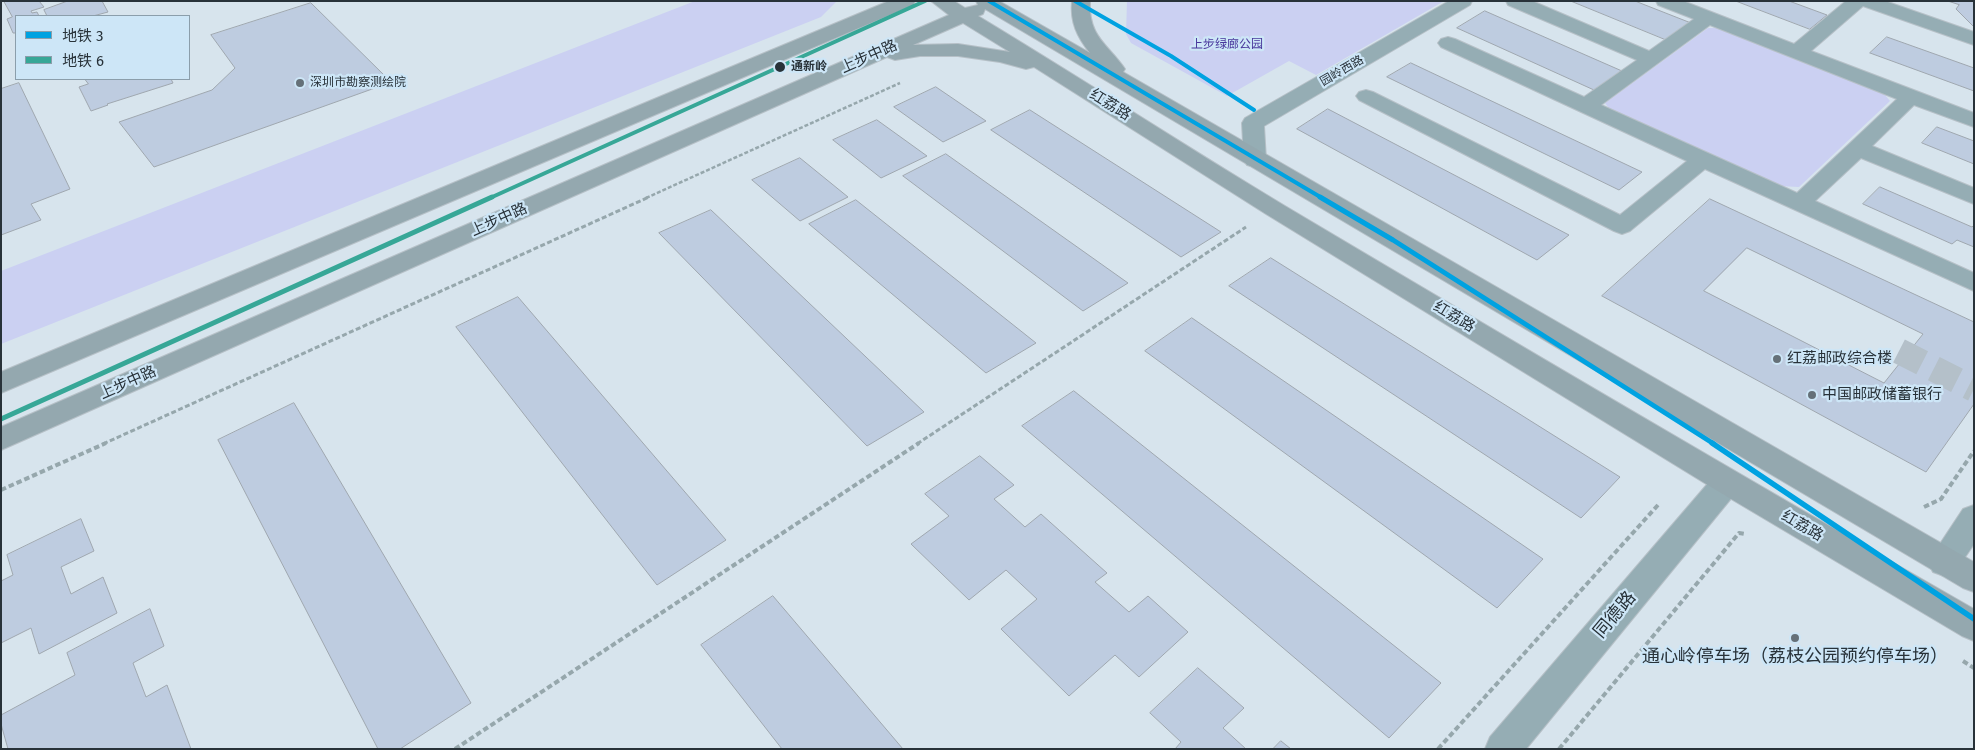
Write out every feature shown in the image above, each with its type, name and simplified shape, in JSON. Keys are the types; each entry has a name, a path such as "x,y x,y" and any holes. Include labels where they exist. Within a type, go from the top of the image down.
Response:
{"main road":[{"path":"826,35 842,25 852,15 858,1"},
{"path":"1,383 906,1"},
{"name":"红荔路","path":"940,1 1088,91 1274,209 1727,482 1974,626"},
{"path":"1081,1 1081,20 1093,45 1140,92"},
{"name":"红荔路","path":"990,2 1255,160 1974,578"},
{"name":"上步中路","path":"1,439 963,16 990,2"},
{"path":"863,60 912,50 951,50 997,55 1040,67 1088,91"}],"street":[{"name":"园岭西路","path":"1255,160 1253,123 1463,1"},
{"path":"1515,1 1651,58"},
{"path":"1665,1 1974,121"},
{"path":"1797,52 1858,1"},
{"path":"1866,1 1974,39"},
{"path":"1586,106 1708,18"},
{"path":"1448,43 1974,283"},
{"path":"1366,96 1622,226 1702,159"},
{"path":"1800,204 1911,97"},
{"path":"1857,148 1974,197"},
{"name":"同德路","path":"1503,749 1727,482"},
{"path":"1944,562 1974,518"}],"path":[{"path":"1,490 896,84 905,82"},
{"path":"455,749 1274,209"},
{"path":"1924,507 1941,499 1974,451"},
{"path":"1438,749 1658,505"},
{"path":"1559,749 1739,533 1749,534"},
{"path":"1957,658 1974,668"}],"green space":[{"path":"695,1 837,1 821,17 1,344 1,271"},
{"name":"上步绿廊公园","path":"1127,1 1444,1 1316,75 1289,61 1227,96 1131,43 1126,34"},
{"path":"1708,28 1723,28 1880,89 1890,101 1799,187 1779,186 1611,111 1605,103"}],"building":[{"path":"4,1 39,1 44,7 31,11 32,13 37,12 38,15 15,15 15,33 13,33 7,19 12,17"},
{"path":"68,1 102,1 108,12 97,15 46,15 44,10"},
{"path":"1571,1 1635,1 1691,23 1667,40"},
{"path":"1736,1 1789,1 1827,15 1810,29"},
{"path":"1948,1 1974,1 1974,27 1956,9 1959,5"},
{"name":"深圳市勘察测绘院","path":"311,3 386,77 375,88 154,167 119,122 212,90 235,68 211,35"},
{"path":"1485,11 1622,71 1594,90 1457,28"},
{"path":"1887,37 1974,68 1974,91 1870,53"},
{"path":"1411,63 1642,172 1619,190 1387,77"},
{"path":"86,80 172,80 173,83 91,111 79,87 88,84"},
{"path":"19,83 70,189 31,204 41,220 1,235 1,89"},
{"path":"936,87 986,121 943,142 894,107"},
{"path":"1328,109 1569,235 1537,260 1297,129"},
{"path":"1030,110 1221,232 1181,257 991,130"},
{"path":"877,120 927,156 881,178 833,140"},
{"path":"1937,127 1974,141 1974,164 1922,143"},
{"path":"946,154 1128,283 1083,311 903,176"},
{"path":"800,158 848,197 800,221 752,180"},
{"path":"1880,187 1972,227 1974,225 1974,247 1957,240 1952,244 1863,204"},
{"name":"红荔邮政综合楼","path":"1710,199 1974,322 1974,404 1926,472 1602,296","holes":["1747,248 1923,334 1884,383 1704,291"]},
{"path":"856,200 1036,343 986,373 809,224"},
{"path":"711,210 924,412 867,446 659,233"},
{"path":"1271,258 1620,477 1581,518 1229,286"},
{"path":"518,297 726,540 657,585 456,327"},
{"path":"1192,318 1543,559 1497,608 1145,351"},
{"path":"1074,391 1441,683 1389,738 1022,426"},
{"path":"294,403 471,703 400,749 378,749 218,440"},
{"path":"980,456 1014,485 994,499 1025,527 1041,514 1107,573 1095,582 1129,612 1148,596 1188,632 1139,677 1115,655 1069,696 1001,629 1037,599 1006,570 969,600 911,544 949,516 925,494"},
{"path":"81,519 94,551 61,567 71,594 103,577 117,613 39,654 31,628 1,643 1,581 13,575 7,555"},
{"path":"773,596 903,749 782,749 701,645"},
{"path":"150,609 164,646 133,663 146,697 167,685 191,749 8,749 1,724 1,715 75,675 67,653"},
{"path":"1198,668 1244,708 1223,728 1246,749 1175,749 1181,742 1150,713"},
{"path":"1281,741 1291,749 1273,749"}],"tunnel":[{"path":"1899,351 1974,389"}],"metro line":[{"name":"6","path":"1,419 925,1"},
{"name":"3","path":"989,1 1393,240 1744,463 1974,619"},
{"name":"3","path":"1075,1 1171,56 1254,110"}],"place":[{"name":"通新岭","path":"780,67"},
{"name":"深圳市勘察测绘院","path":"300,83"},
{"name":"红荔邮政综合楼","path":"1777,359"},
{"name":"中国邮政储蓄银行","path":"1812,395"},
{"name":"通心岭停车场（荔枝公园预约停车场）","path":"1795,638"}]}
